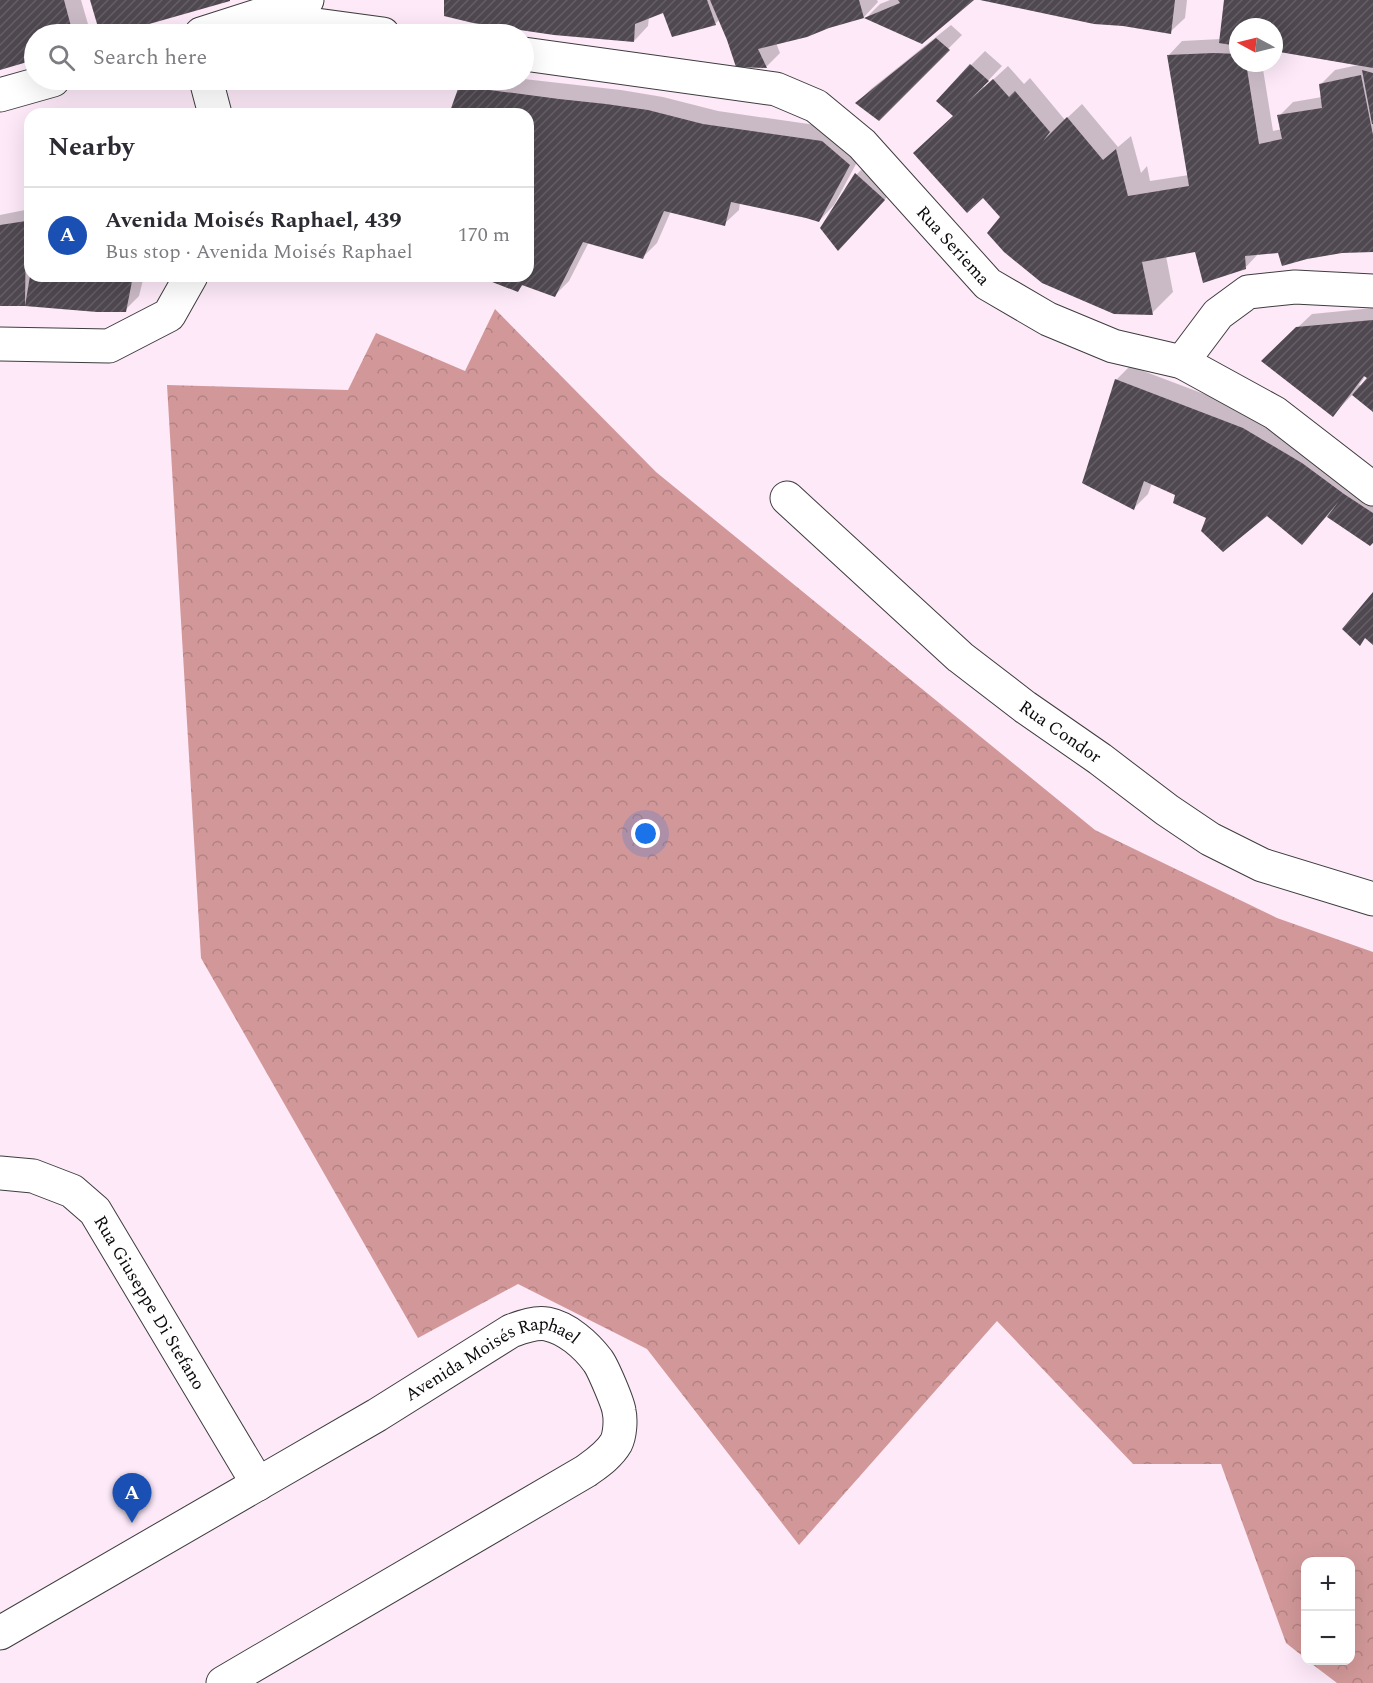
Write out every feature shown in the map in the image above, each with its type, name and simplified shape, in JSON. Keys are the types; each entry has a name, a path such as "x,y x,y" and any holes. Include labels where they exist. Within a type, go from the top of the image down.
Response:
{"street":[{"path":"234,24 306,0"},
{"path":"257,17 309,24"},
{"name":"Rua Seriema","path":"534,55 776,89 816,106 862,144 988,284 1048,319 1113,346 1182,362 1275,413 1373,489"},
{"path":"0,95 24,88"},
{"path":"209,90 213,108"},
{"path":"0,344 109,346 169,315 187,282"},
{"path":"1182,362 1218,314 1248,292 1295,287 1373,291"},
{"name":"Rua Condor","path":"787,498 960,657 1167,810 1210,839 1262,865 1373,899"},
{"name":"Rua Giuseppe Di Stefano","path":"0,1173 33,1176 72,1191 95,1211 258,1484"},
{"name":"Avenida Moisés Raphael","path":"0,1633 377,1415 511,1331 532,1324 558,1327 575,1336 599,1362 620,1410 617,1442 607,1455 586,1471 223,1683"}],"green space":[{"path":"495,309 656,472 1095,830 1277,918 1373,952 1373,1683 1337,1683 1313,1665 1355,1665 1355,1557 1301,1557 1301,1655 1286,1643 1221,1464 1133,1464 997,1321 799,1545 647,1349 518,1284 418,1338 201,958 167,385 348,390 376,333 465,371"}],"building":[{"path":"0,0 64,0 70,24 24,24 24,63 0,70"},
{"path":"90,0 230,0 149,24 97,24"},
{"path":"444,0 707,0 716,25 672,37 663,13 635,24 634,42 534,32 534,24 480,24 444,16"},
{"path":"710,0 859,0 864,18 807,37 758,49 767,68 736,67"},
{"path":"898,0 974,0 922,44 864,18 900,3"},
{"path":"980,0 1175,0 1171,34 1094,24"},
{"path":"1224,0 1373,0 1373,68 1283,53 1283,18 1229,18 1229,45 1219,43"},
{"path":"936,38 950,50 879,121 855,103"},
{"path":"1229,54 1229,72 1247,72 1259,144 1282,139 1277,115 1322,108 1319,84 1361,75 1373,135 1373,252 1342,253 1282,266 1278,253 1245,256 1246,269 1203,283 1195,252 1142,262 1153,315 1114,314 1042,283 1004,252 987,233 1000,217 983,198 967,213 913,153 953,116 936,101 970,64 989,81 965,104 993,79 1009,97 1015,91 1050,132 1043,141 1067,117 1103,160 1116,149 1128,196 1189,186 1167,55"},
{"path":"1362,70 1373,73 1373,124 1372,124"},
{"path":"458,90 490,90 648,110 703,124 822,141 850,165 819,222 731,202 725,226 664,211 643,259 583,242 555,297 522,285 518,292 492,282 534,282 534,108 451,108"},
{"path":"855,173 885,200 838,251 820,228"},
{"path":"24,221 25,306 0,306 0,225"},
{"path":"29,282 132,282 126,312 25,306"},
{"path":"1373,320 1373,412 1352,395 1367,378 1364,376 1333,417 1261,361 1296,327"},
{"path":"1115,379 1243,428 1302,463 1373,513 1373,543 1370,546 1327,517 1339,501 1302,545 1267,516 1223,552 1201,531 1206,518 1173,503 1175,495 1144,481 1134,510 1082,483"},
{"path":"1373,592 1373,645 1365,638 1360,646 1342,629"}],"place":[{"name":"Avenida Moisés Raphael, 439","path":"132,1523"}]}
